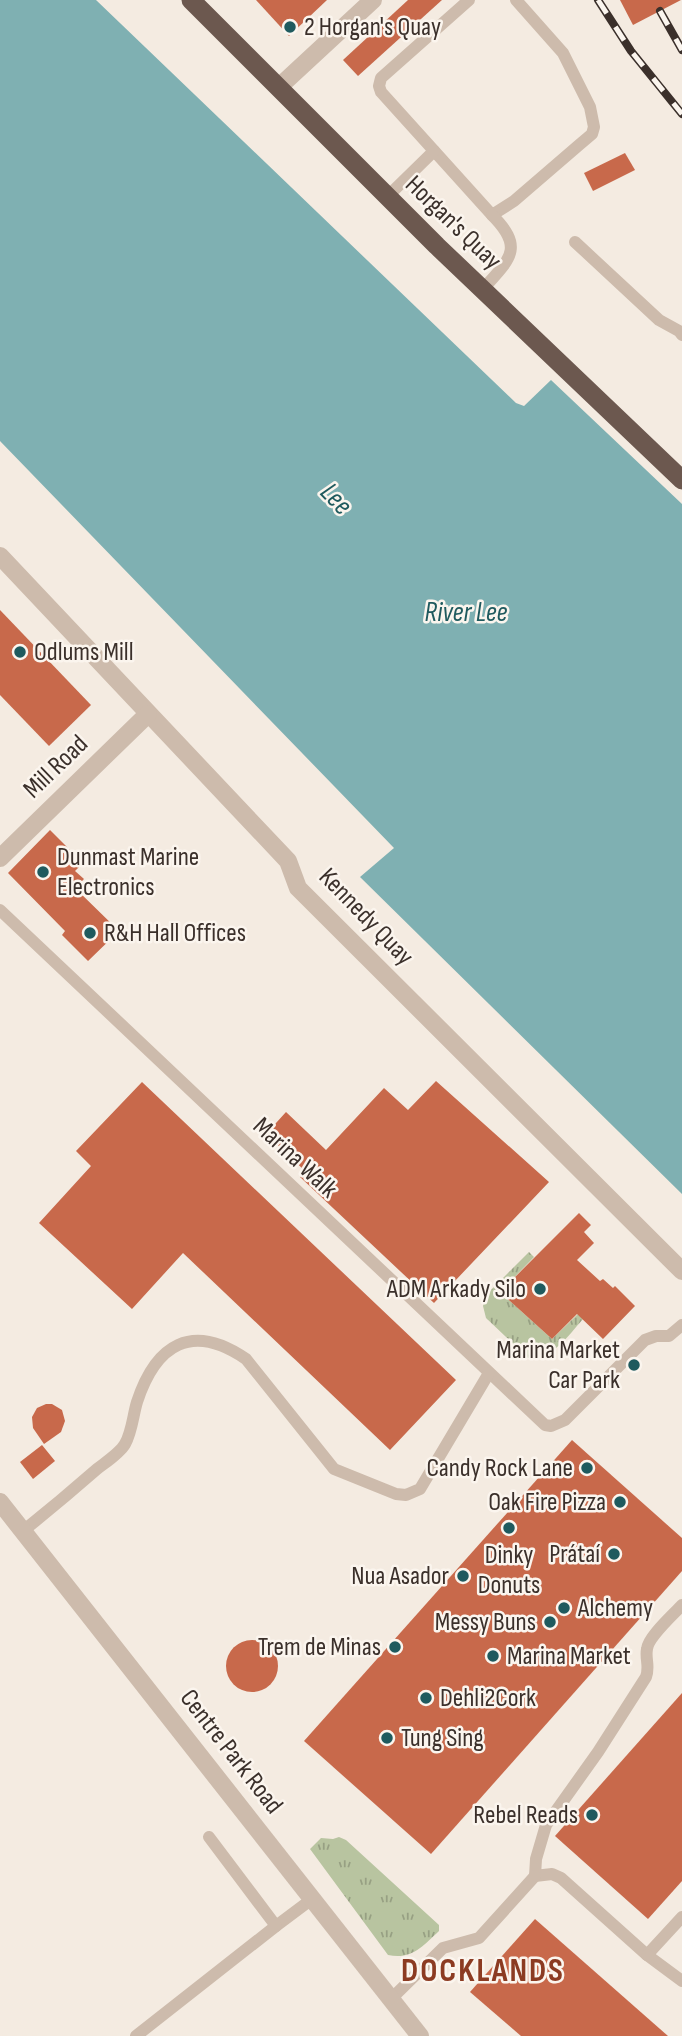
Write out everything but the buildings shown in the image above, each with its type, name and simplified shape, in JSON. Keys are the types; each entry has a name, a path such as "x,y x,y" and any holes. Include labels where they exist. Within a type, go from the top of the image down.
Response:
{"highway":[{"name":"Horgan's Quay","path":"191,0 483,289 682,480"}],"street":[{"path":"279,87 373,0"},
{"name":"Kennedy Quay","path":"0,556 288,861 298,888 682,1270"},
{"name":"Mill Road","path":"0,858 148,714"},
{"name":"Centre Park Road","path":"0,1502 420,2036"}],"lane":[{"path":"469,0 382,78 379,86 381,92 508,230 512,248 508,259 483,289"},
{"path":"492,215 514,201 592,134 594,127 590,107 563,52 516,0"},
{"path":"388,196 434,151"},
{"path":"575,242 659,320 680,331 682,335"},
{"name":"Marina Walk","path":"0,909 545,1425 551,1426 565,1420 645,1339 669,1336 682,1325"},
{"path":"23,1531 121,1449 138,1400 153,1369 160,1357 176,1345 208,1341 231,1348 246,1359 334,1469 396,1494 406,1495 420,1489 489,1373"},
{"path":"391,1999 443,1948 479,1938 535,1876 536,1859 546,1825 646,1676 649,1669 646,1657 648,1643 682,1605"},
{"path":"209,1837 276,1926"},
{"path":"535,1876 552,1874 561,1878 646,1955 682,1981"},
{"path":"136,2036 312,1899"},
{"path":"646,1955 682,1917"}],"green space":[{"path":"529,1252 534,1257 500,1292 552,1339 578,1314 583,1319 553,1350 528,1358 486,1318 483,1306 486,1295"},
{"path":"339,1837 346,1840 439,1925 439,1931 422,1947 410,1954 388,1955 310,1849 321,1838"}],"water":[{"name":"River Lee","path":"0,0 96,0 516,403 524,406 551,380 682,504 682,1194 360,877 394,848 0,441"}],"railway":[{"path":"598,0 631,51 682,114"},
{"path":"660,11 682,50"}],"place":[{"name":"2 Horgan's Quay","path":"290,27"},
{"name":"Odlums Mill","path":"20,652"},
{"name":"Dunmast Marine Electronics","path":"43,872"},
{"name":"R&H Hall Offices","path":"90,933"},
{"name":"ADM Arkady Silo","path":"540,1289"},
{"name":"Marina Market Car Park","path":"634,1365"},
{"name":"Candy Rock Lane","path":"587,1468"},
{"name":"Oak Fire Pizza","path":"620,1502"},
{"name":"Dinky Donuts","path":"509,1528"},
{"name":"Prátaí","path":"614,1554"},
{"name":"Nua Asador","path":"463,1576"},
{"name":"Alchemy","path":"564,1608"},
{"name":"Messy Buns","path":"550,1622"},
{"name":"Trem de Minas","path":"395,1647"},
{"name":"Marina Market","path":"493,1656"},
{"name":"Dehli2Cork","path":"426,1698"},
{"name":"Tung Sing","path":"387,1738"},
{"name":"Rebel Reads","path":"592,1815"}],"district":[{"name":"DOCKLANDS","path":"483,1971"}],"water label":[{"name":"Lee","path":"336,499"}]}
